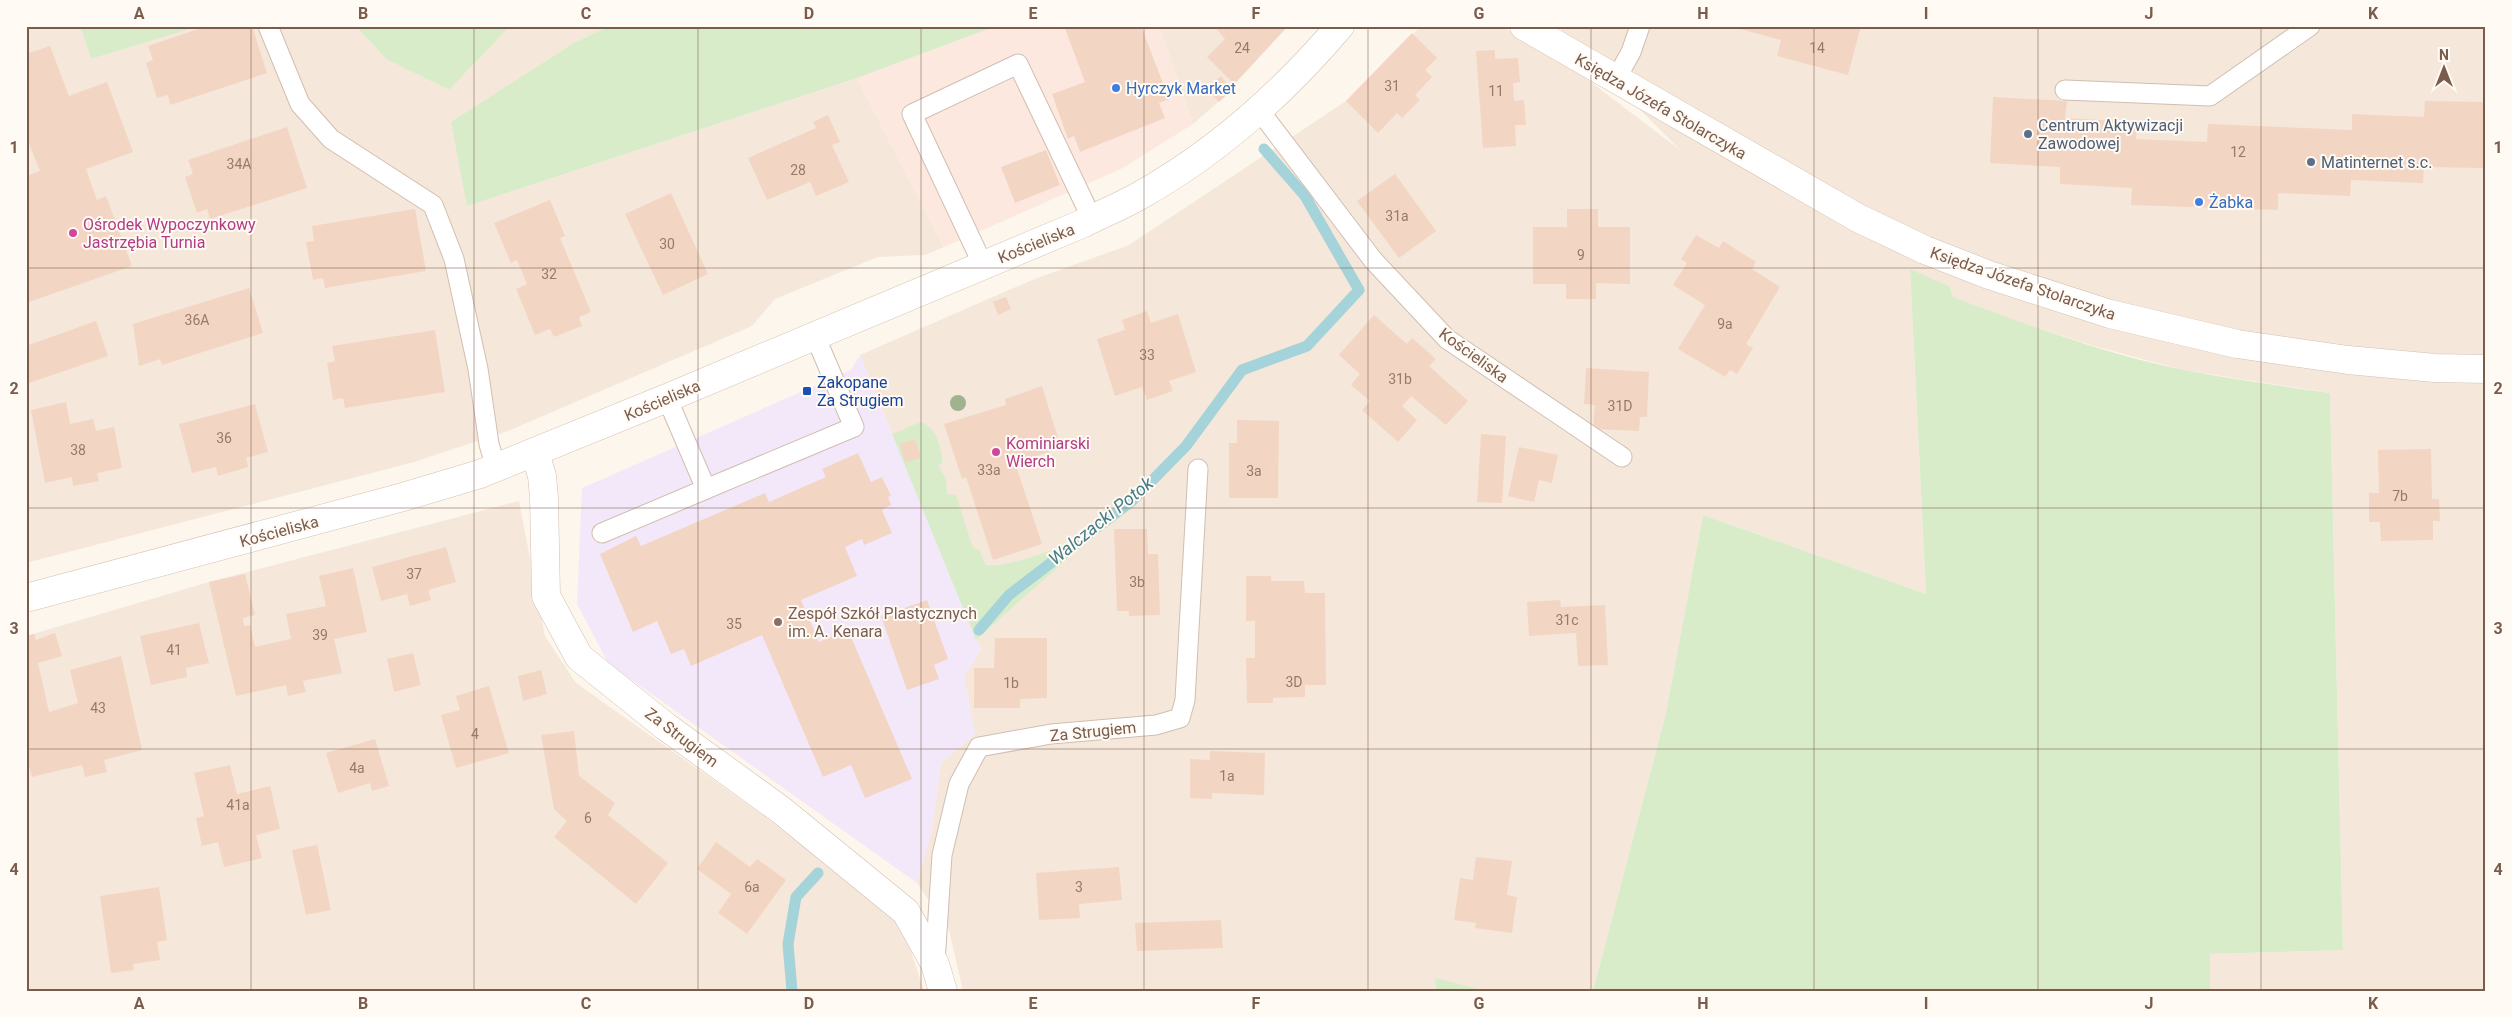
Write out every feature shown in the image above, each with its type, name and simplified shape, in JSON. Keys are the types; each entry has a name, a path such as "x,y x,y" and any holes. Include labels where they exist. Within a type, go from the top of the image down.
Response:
{"street":[{"name":"Kościeliska","path":"26,598 403,497 496,468 1092,219 1141,195 1208,151 1259,110 1307,63 1340,26"},
{"name":"Księdza Józefa Stolarczyka","path":"1524,26 1858,218 1925,250 2044,294 2154,326 2237,344 2348,360 2435,368 2486,369"},
{"name":"Za Strugiem","path":"535,453 542,476 544,497 546,596 579,657 665,726 781,810 906,912 935,964 943,991"}],"lane":[{"path":"268,26 300,104 331,139 433,205 454,259 478,369 489,444 496,468"},
{"path":"1616,79 1631,52 1640,26"},
{"path":"2064,90 2210,96 2310,26"},
{"path":"983,265 912,114 1018,64 1092,219"},
{"name":"Kościeliska","path":"1259,110 1374,260 1447,339 1622,456"},
{"path":"602,533 854,427 815,336"},
{"path":"667,398 706,489"},
{"name":"Za Strugiem","path":"935,964 942,855 959,784 978,747 1051,734 1156,725 1180,718 1185,700 1198,468"}],"shaded area":[{"path":"26,26 80,26 91,59 200,26 356,26 386,59 449,90 510,26 609,26 574,43 467,206 857,78 944,247 925,255 878,257 775,299 752,326 508,431 414,462 26,563"},
{"path":"996,26 1159,26 1193,124 1121,169 944,247 857,78"},
{"path":"1159,26 1288,26 1235,84 1232,90 1193,124"},
{"path":"1421,26 1499,26 1541,44 1680,150 1557,26 2486,26 2486,991 2210,991 2210,954 2343,950 2330,393 2183,370 2094,346 2022,323 1953,297 1949,286 1910,270 1926,594 1703,515 1666,713 1593,991 1486,991 1436,979 1436,991 963,991 949,930 917,883 932,830 941,763 975,734 964,677 981,650 860,355 1032,280 1129,245 1346,101"},
{"name":"Zespół Szkół Plastycznych im. A. Kenara","path":"860,355 981,650 964,677 975,734 941,763 932,830 917,883 608,663 577,604 582,488 851,370"},
{"path":"519,501 545,636 576,683 760,813 901,921 924,991 26,991 26,636 209,582"}],"green space":[{"path":"80,26 200,26 91,59"},
{"path":"356,26 510,26 449,90 386,59"},
{"path":"609,26 996,26 857,78 467,206 451,122 574,43"},
{"path":"1910,269 1949,286 1953,297 2038,328 2125,356 2184,370 2330,393 2343,950 2210,954 2210,991 1593,991 1666,713 1703,515 1926,594"},
{"path":"921,422 927,425 935,434 941,450 943,463 938,465 946,479 947,494 956,495 973,548 979,549 986,565 1010,563 1095,534 976,640 892,434"},
{"path":"1435,978 1486,991 1436,991"}],"building":[{"path":"207,26 252,26 267,73 170,105 168,95 157,98 146,63 153,60 148,46"},
{"name":"Hyrczyk Market","path":"1064,26 1141,26 1169,99 1159,103 1165,118 1080,152 1074,136 1068,139 1052,94 1085,82"},
{"path":"1214,26 1288,26 1234,84 1207,57 1225,39"},
{"path":"1861,26 1848,75 1777,56 1781,40 1733,27"},
{"path":"1412,33 1437,58 1425,70 1432,77 1415,95 1420,100 1402,118 1397,113 1378,133 1346,101"},
{"path":"50,46 69,96 107,82 133,152 86,169 97,200 106,196 132,266 29,302 26,295 26,176 40,171 26,136 26,54"},
{"path":"1495,50 1495,59 1518,58 1520,82 1513,83 1514,101 1524,100 1526,125 1515,125 1516,146 1483,148 1476,51"},
{"path":"1221,76 1232,90 1219,102 1207,89"},
{"path":"1993,97 2067,101 2065,118 2137,122 2136,139 2207,142 2208,124 2352,130 2352,114 2424,117 2425,101 2486,102 2486,168 2424,167 2423,183 2351,180 2350,196 2278,193 2278,210 2131,205 2132,188 2060,184 2060,167 1990,163"},
{"path":"828,115 840,142 832,145 849,182 816,196 810,182 767,200 748,158 816,128 813,122"},
{"path":"287,127 307,188 210,219 207,209 197,213 185,177 193,174 188,160"},
{"path":"1046,150 1060,185 1015,203 1001,167"},
{"path":"1395,174 1436,231 1399,258 1357,201"},
{"path":"671,193 708,274 663,295 625,214"},
{"path":"550,200 565,236 560,238 591,312 579,317 582,326 554,337 550,329 535,335 516,289 527,284 517,260 511,263 494,223"},
{"path":"415,209 426,271 325,288 323,278 313,280 306,242 314,241 312,226"},
{"path":"1567,209 1598,209 1598,227 1630,227 1630,284 1596,283 1596,299 1566,299 1566,284 1533,284 1533,227 1567,227"},
{"path":"1696,235 1719,248 1723,241 1756,262 1752,269 1780,287 1746,344 1753,348 1737,374 1730,370 1725,377 1678,349 1705,305 1673,285 1687,263 1681,259"},
{"path":"249,288 263,333 162,365 160,359 139,366 133,324"},
{"path":"1006,297 1011,309 998,315 993,302"},
{"path":"1147,311 1151,323 1178,314 1196,372 1169,381 1173,391 1147,400 1142,387 1115,396 1097,339 1125,330 1122,320"},
{"path":"1374,315 1407,344 1412,338 1436,359 1429,366 1468,401 1446,425 1411,396 1402,406 1417,420 1398,442 1362,410 1370,401 1351,385 1360,374 1339,355"},
{"path":"96,321 108,356 26,384 26,346"},
{"path":"435,330 445,392 345,408 343,398 333,400 327,363 335,361 332,346"},
{"path":"1586,368 1649,372 1647,417 1640,417 1639,431 1593,429 1595,405 1584,404"},
{"path":"1042,386 1061,448 1015,463 1042,544 993,560 966,477 962,479 944,424 1006,405 1005,399"},
{"path":"66,402 70,424 93,419 96,431 114,427 122,468 97,473 99,481 73,486 72,477 45,483 31,410"},
{"path":"255,404 268,452 246,458 248,467 218,476 216,467 192,473 179,424"},
{"path":"1237,420 1279,421 1278,498 1229,498 1229,443 1237,443"},
{"path":"1481,434 1506,436 1502,503 1477,502"},
{"path":"915,439 921,458 905,462 900,444"},
{"path":"1519,447 1558,455 1552,483 1539,480 1534,502 1508,496"},
{"path":"2431,449 2432,499 2439,499 2440,521 2433,521 2433,540 2381,541 2380,522 2369,522 2369,493 2379,493 2378,450"},
{"path":"858,453 871,482 882,477 891,496 888,497 891,505 882,510 892,533 864,545 862,539 845,547 857,576 801,600 819,642 848,630 912,779 865,798 851,765 823,777 762,635 691,666 684,649 671,654 657,621 633,632 600,554 636,536 641,546 765,493 769,502 826,477 822,469"},
{"path":"1114,529 1147,529 1148,554 1158,554 1160,615 1129,616 1129,611 1117,611"},
{"path":"446,547 456,582 428,590 431,600 410,606 407,594 381,601 372,567"},
{"path":"353,568 367,632 334,639 342,673 303,681 306,692 288,696 286,685 236,696 209,582 245,574 255,615 243,618 244,626 250,625 255,647 291,639 286,614 326,606 319,576"},
{"path":"1246,576 1271,576 1271,581 1304,581 1305,593 1325,593 1326,685 1305,685 1305,697 1273,698 1273,703 1247,703 1246,658 1255,658 1255,621 1246,621"},
{"path":"927,600 948,659 934,665 939,679 907,690 881,616"},
{"path":"1560,600 1561,607 1605,605 1608,665 1578,666 1576,633 1529,636 1527,602"},
{"path":"199,623 209,663 186,668 187,677 151,685 140,636"},
{"path":"55,633 62,656 38,663 49,712 78,703 70,670 121,656 142,750 104,760 107,772 85,777 82,765 32,777 26,755 26,636 34,634 36,640"},
{"path":"995,638 1047,638 1047,698 1020,699 1020,708 974,708 974,668 994,668"},
{"path":"413,653 421,685 394,692 387,659"},
{"path":"541,670 547,694 523,701 518,676"},
{"path":"489,686 509,753 456,768 441,715 460,710 456,696"},
{"path":"574,731 579,776 615,803 608,815 668,863 636,904 554,837 567,821 554,809 541,735"},
{"path":"375,739 389,786 372,791 370,783 338,793 326,753"},
{"path":"1210,751 1265,753 1264,795 1212,793 1212,799 1190,798 1190,759 1210,760"},
{"path":"230,765 237,794 270,786 280,829 256,835 262,858 224,867 218,842 202,846 196,818 204,816 194,773"},
{"path":"716,842 750,867 757,859 786,880 747,934 718,913 731,894 697,869"},
{"path":"317,845 331,910 306,915 292,850"},
{"path":"1476,857 1512,861 1507,895 1517,897 1512,933 1475,928 1476,923 1454,920 1460,878 1473,880"},
{"path":"1119,867 1122,900 1079,904 1080,918 1039,920 1036,873"},
{"path":"159,887 167,940 157,942 160,960 133,964 134,970 111,973 100,896"},
{"path":"1221,920 1223,948 1137,951 1135,923"}],"waterway":[{"name":"Walczacki Potok","path":"979,630 1009,595 1133,500 1186,446 1242,370 1307,346 1359,290 1305,196 1264,149"},
{"name":"Walczacki Potok","path":"792,991 788,944 796,897 818,873"}],"place":[{"name":"Hyrczyk Market","path":"1116,88"},
{"name":"Centrum Aktywizacji Zawodowej","path":"2028,134"},
{"name":"Matinternet s.c.","path":"2311,162"},
{"name":"Żabka","path":"2199,202"},
{"name":"Ośrodek Wypoczynkowy Jastrzębia Turnia","path":"73,233"},
{"name":"Zakopane Za Strugiem","path":"807,391"},
{"name":"Kominiarski Wierch","path":"996,452"},
{"name":"Zespół Szkół Plastycznych im. A. Kenara","path":"778,622"}]}
